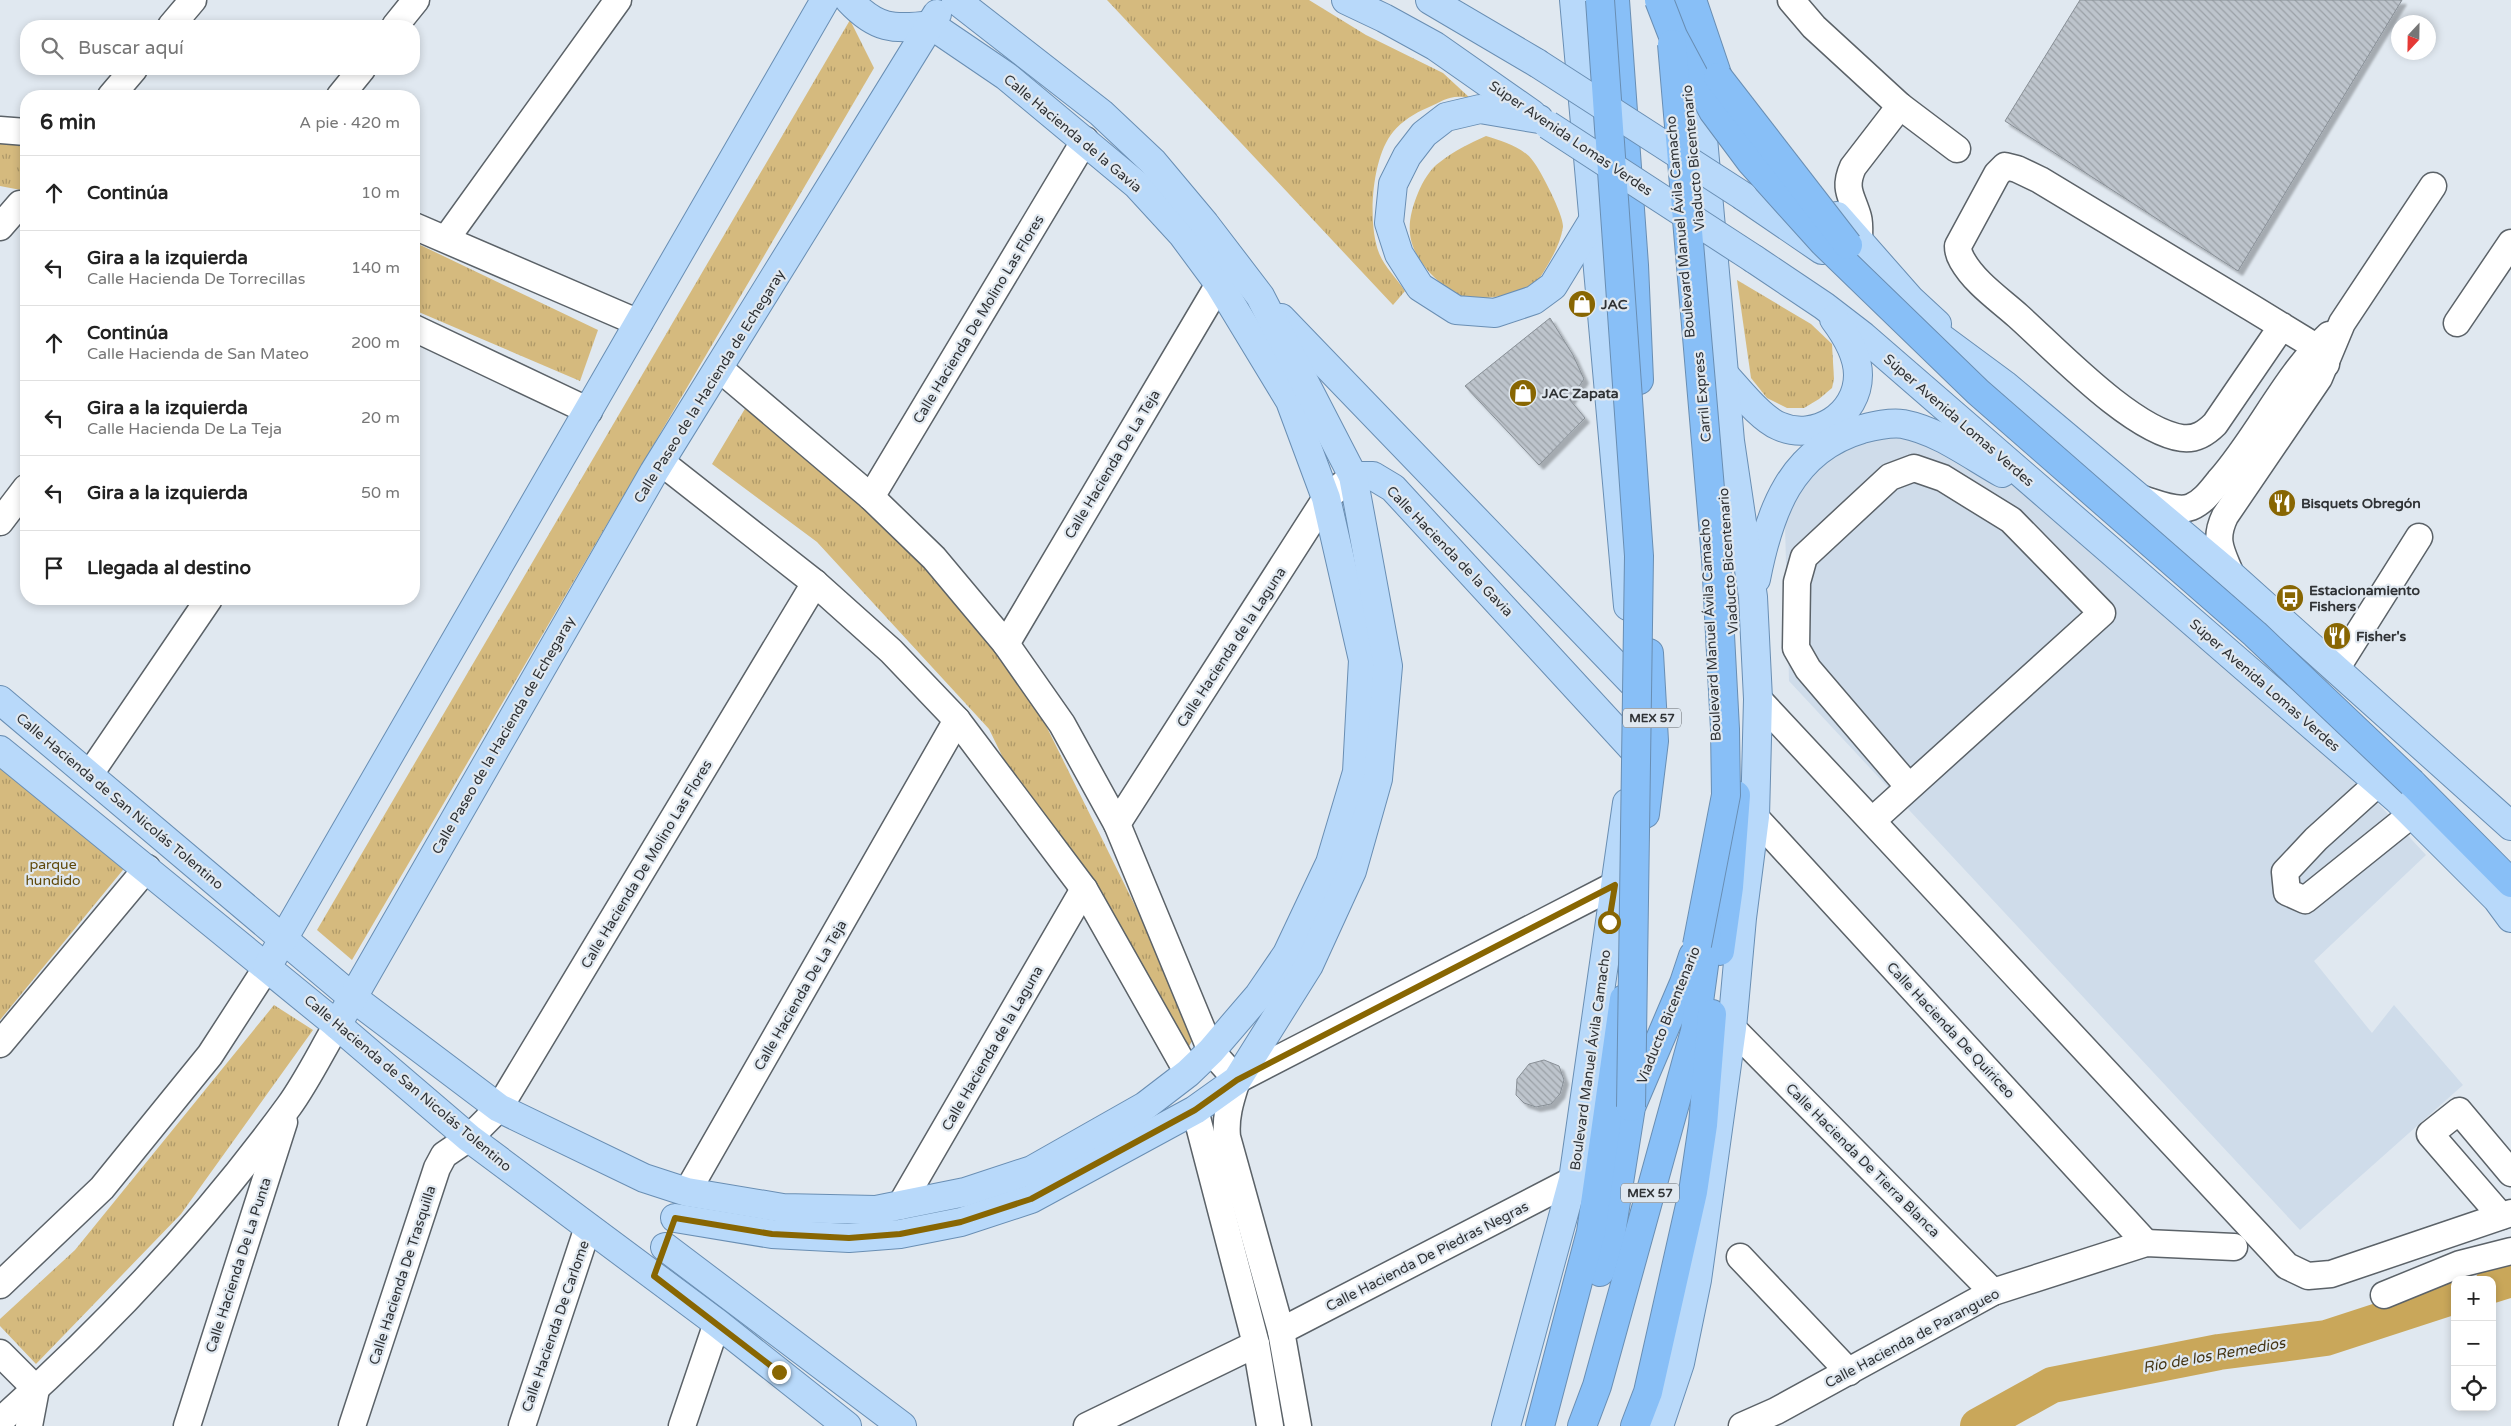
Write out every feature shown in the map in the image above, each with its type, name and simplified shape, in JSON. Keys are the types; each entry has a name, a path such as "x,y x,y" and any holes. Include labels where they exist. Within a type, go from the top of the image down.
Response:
{"highway":[{"name":"Viaducto Bicentenario","path":"1559,1426 1610,1233 1631,1107 1639,556 1600,0"},
{"name":"Boulevard Manuel Ávila Camacho","path":"1540,1426 1591,1232 1626,984 1654,741 1642,535 1640,401 1634,265 1615,0"},
{"name":"Boulevard Manuel Ávila Camacho","path":"1582,1426 1597,1386 1695,1031 1705,958 1717,722 1685,267 1659,0"},
{"path":"1659,0 1672,36 1713,111 1752,162 1823,242 1978,392 2415,775 2511,856"},
{"name":"Carril Express","path":"1668,0 1716,559 1725,729 1731,797"},
{"name":"Viaducto Bicentenario","path":"1631,1107 1684,983 1696,945 1731,797 1734,655 1723,489 1688,108 1681,0"},
{"path":"1692,0 1718,77 1872,276 2110,494 2343,697 2511,883"},
{"path":"1635,1426 1648,1392 1693,1192 1703,1125 1715,982 1729,887 1731,797"}],"main road":[{"path":"267,967 825,0"},
{"path":"848,0 862,14 888,27 904,29 931,25"},
{"name":"Calle Paseo de la Hacienda de Echegaray","path":"337,1025 661,462 931,25 944,0"},
{"name":"Calle Hacienda de la Gavia","path":"956,0 1101,113 1152,162 1205,224 1260,296 1634,684"},
{"name":"Súper Avenida Lomas Verdes","path":"1346,0 1435,46 1544,122 1824,306 1863,336 2378,783 2412,814 2497,899 2511,918"},
{"path":"1430,0 1537,63 1798,232 2005,385"},
{"path":"1659,1426 1680,1363 1697,1280 1732,1028 1742,918 1756,817 1758,699 1753,598 1730,441 1723,373 1692,0"},
{"path":"1698,0 1725,66 1741,93 1822,197 1910,299 2005,385 2231,575 2511,826"},
{"name":"Boulevard Manuel Ávila Camacho","path":"1506,1426 1573,1180 1634,750 1634,684 1616,456 1592,222 1575,11"},
{"name":"Calle Hacienda de la Gavia","path":"931,25 1006,76 1137,184 1182,234 1219,284 1290,401 1326,498 1363,660 1357,772 1330,862 1288,954 1259,995 1211,1051 1188,1073 1145,1106"},
{"path":"1544,122 1480,109 1446,117 1424,134 1407,156 1393,184 1389,223 1399,254 1420,287 1456,310 1495,313 1534,300 1553,286 1592,222"},
{"name":"Calle Hacienda de la Gavia","path":"1260,296 1353,476 1373,476 1393,488 1634,750"},
{"path":"1723,373 1768,420 1778,426 1808,430 1825,426 1837,419 1854,397 1858,375 1852,349 1843,332 1824,306"},
{"path":"1753,598 1763,543 1777,503 1808,459 1846,434 1874,426 1902,424 1933,433 2054,503"},
{"path":"675,1218 772,1234 849,1238 900,1234 961,1222 1031,1199 1195,1110 1237,1080 1312,956 1352,871 1378,779 1388,666 1353,476"},
{"name":"Calle Hacienda de San Nicolás Tolentino","path":"0,700 90,774 352,998 499,1108 644,1178 687,1192 783,1208 876,1210 965,1192 1032,1170 1145,1106"},
{"name":"Calle Hacienda de San Nicolás Tolentino","path":"0,750 267,967 469,1138 717,1323 843,1425"},
{"name":"Calle Hacienda De La Teja","path":"654,1276 675,1218 687,1192"},
{"path":"665,1247 902,1426"}],"street":[{"path":"176,20 193,0"},
{"path":"400,20 416,0"},
{"path":"446,239 618,0"},
{"path":"1561,0 1575,11"},
{"path":"1791,0 1814,27 1900,106 1957,149"},
{"path":"116,90 129,75"},
{"path":"345,90 357,75"},
{"path":"1859,241 1859,218 1847,189 1848,177 1853,167 1900,106"},
{"path":"0,130 20,132"},
{"name":"Calle Hacienda De Molino Las Flores","path":"871,498 1085,140"},
{"path":"2282,326 2215,424 2206,433 2194,438 2182,438 2160,432 2120,406 2085,378 1978,282 1958,254 1961,238 1997,174 2005,166 2017,169 2040,180 2282,326 2321,355"},
{"path":"2231,575 2218,544 2219,529 2253,456 2297,372 2321,355 2433,186"},
{"path":"0,227 15,203"},
{"path":"420,228 639,323"},
{"path":"2458,323 2511,243"},
{"name":"Calle Hacienda De La Teja","path":"1006,644 1219,284"},
{"path":"1235,309 1260,296"},
{"path":"420,331 588,412"},
{"path":"2139,498 2175,508 2190,508 2203,500 2253,456 2257,363"},
{"path":"720,369 871,498 934,558 1006,644 1062,724 1118,824 1211,1051 1237,1080"},
{"path":"661,462 815,583 891,651 957,720 1084,889 1188,1073"},
{"path":"1873,820 2102,613 2011,520 1943,478 1914,468 1890,477 1804,557 1797,582 1796,648 1808,669 1909,787"},
{"name":"Calle Hacienda de la Laguna","path":"1118,824 1326,498 1353,476"},
{"path":"0,522 20,496"},
{"path":"2336,668 2420,537"},
{"name":"Calle Hacienda De Molino Las Flores","path":"469,1138 499,1108 815,583"},
{"path":"90,774 205,605"},
{"path":"1758,699 1873,820 2287,1266 2308,1276 2331,1274 2506,1215 2430,1134 2458,1111 2511,1173"},
{"name":"Calle Hacienda De La Teja","path":"687,1192 957,720"},
{"path":"2378,783 2316,839 2285,872 2287,892 2306,900 2412,814"},
{"name":"Calle Hacienda De Quiriceo","path":"1756,817 2146,1243"},
{"path":"0,1044 147,868"},
{"path":"1298,1426 1281,1331 1227,1137 1228,1107 1237,1080 1615,885"},
{"name":"Calle Hacienda de la Laguna","path":"900,1206 1084,889"},
{"path":"0,1285 102,1188 210,1056 267,967"},
{"name":"Calle Paseo de la Hacienda de Echegaray","path":"0,1421 36,1389 183,1240 289,1105 337,1025"},
{"name":"Calle Hacienda De Tierra Blanca","path":"1732,1028 1993,1292"},
{"name":"Calle Hacienda De La Punta","path":"188,1426 289,1105"},
{"path":"1145,1106 1159,1130"},
{"path":"1195,1110 1256,1344 1270,1426"},
{"name":"Calle Hacienda De Trasquilla","path":"352,1426 436,1168 444,1155 469,1138"},
{"name":"Calle Hacienda De Piedras Negras","path":"1281,1331 1573,1180"},
{"name":"Calle Hacienda De Carlome","path":"522,1426 588,1227"},
{"name":"Calle Hacienda de Parangueo","path":"1742,1426 1776,1411 1993,1292 2146,1243 2234,1247"},
{"path":"2384,1295 2460,1264 2511,1251"},
{"path":"1740,1257 1849,1372"},
{"path":"682,1426 717,1323"},
{"path":"1087,1426 1256,1344"},
{"path":"0,1353 36,1389 29,1426"}],"shaded area":[{"path":"1901,427 1988,465 2116,556 2282,700 2426,855 2314,961 2372,1033 2394,1005 2463,1085 2300,1230 1789,681 1785,525 1803,478 1844,446"}],"green space":[{"path":"1107,0 1309,0 1366,35 1443,73 1470,98 1448,98 1409,118 1393,132 1380,157 1374,190 1373,225 1375,240 1384,263 1405,291 1393,305"},
{"path":"850,20 874,68 352,960 317,930"},
{"path":"0,128 20,132 20,190 0,186"},
{"path":"1486,136 1518,148 1529,156 1546,183 1556,204 1563,227 1555,250 1535,286 1495,297 1471,298 1465,297 1444,286 1430,273 1416,254 1410,235 1410,225 1418,193 1433,168 1456,151"},
{"path":"420,245 598,330 580,381 420,313"},
{"path":"1737,280 1811,324 1832,344 1834,379 1832,388 1819,399 1804,408 1787,408 1767,398 1751,378"},
{"path":"746,407 826,472 919,556 1020,673 1197,1031 1180,1064 1036,826 989,729 817,542 712,464"},
{"name":"parque hundido","path":"0,763 127,865 0,1020"},
{"path":"274,1005 313,1030 181,1214 36,1364 0,1326 0,1319 75,1250"}],"building":[{"path":"2080,0 2402,0 2393,15 2391,15 2391,18 2238,271 2005,121"},
{"name":"JAC Zapata","path":"1550,318 1573,355 1584,379 1570,400 1585,418 1539,465 1465,386"},
{"path":"1544,1060 1559,1066 1564,1080 1560,1094 1551,1104 1536,1107 1524,1103 1516,1095 1517,1079 1529,1064"}],"waterway":[{"name":"Río de los Remedios","path":"2496,1284 2511,1279"},
{"name":"Río de los Remedios","path":"1978,1426 2052,1385 2219,1352 2326,1338 2451,1297"}],"place":[{"name":"JAC","path":"1582,304"},
{"name":"JAC Zapata","path":"1523,393"},
{"name":"Bisquets Obregón","path":"2282,503"},
{"name":"Estacionamiento Fishers","path":"2290,598"},
{"name":"Fisher's","path":"2337,636"}],"route":[{"path":"779,1372 654,1276 675,1218 772,1234 849,1238 900,1234 961,1222 1031,1199 1195,1110 1237,1080 1615,885 1609,922"}]}
